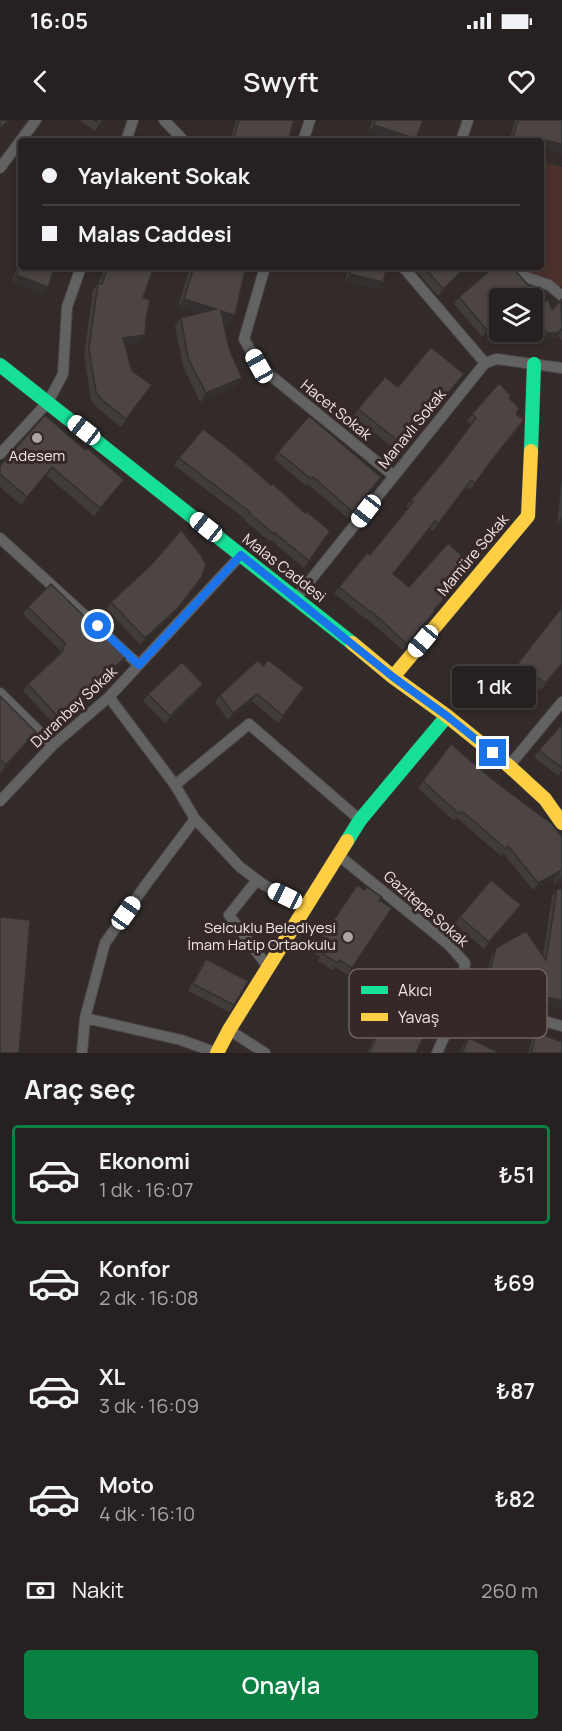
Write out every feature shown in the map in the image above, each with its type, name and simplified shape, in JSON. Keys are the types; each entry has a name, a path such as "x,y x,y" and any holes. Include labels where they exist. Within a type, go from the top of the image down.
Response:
{"street":[{"path":"22,138 36,120"},
{"path":"127,138 133,120"},
{"path":"164,120 181,138"},
{"path":"304,138 310,120"},
{"path":"462,138 468,120"},
{"path":"0,168 18,144"},
{"path":"0,454 48,402 63,374 67,306 80,270"},
{"name":"Hacet Sokak","path":"264,270 244,339 259,366 394,476"},
{"path":"405,270 485,363 497,359 562,368"},
{"path":"518,270 520,274 549,285 562,296"},
{"name":"Manavlı Sokak","path":"296,598 485,363"},
{"name":"Mamüre Sokak","path":"393,677 528,516 534,364"},
{"name":"Malas Caddesi","path":"0,365 393,677 447,716 509,766 545,799"},
{"path":"0,538 139,665"},
{"name":"Duranbey Sokak","path":"0,801 53,745 109,697 241,555"},
{"path":"0,693 53,745"},
{"path":"109,697 175,785 195,819 240,867 264,885 306,906"},
{"path":"509,766 562,702"},
{"path":"85,1018 181,1040 217,1053 229,1030 360,820 447,716"},
{"path":"175,785 249,724 360,820"},
{"path":"545,799 562,807"},
{"path":"545,799 562,823"},
{"path":"82,1053 85,1018 105,943 195,819"},
{"name":"Gazitepe Sokak","path":"338,855 448,944 465,963 464,969"},
{"path":"257,880 229,915 268,967"},
{"path":"547,1022 562,1026"},
{"path":"229,1030 265,1053"},
{"path":"437,1053 444,1038"}],"shaded area":[{"path":"544,162 562,167 562,286 538,283 526,270 544,270"}],"building":[{"path":"0,120 8,120 0,129"},
{"path":"239,120 294,120 289,138 234,138"},
{"path":"375,120 423,120 416,138 374,125"},
{"path":"518,120 562,120 562,144 544,138 513,137"},
{"path":"19,270 54,270 48,287 17,275"},
{"path":"107,270 153,270 143,298 150,300 145,335 123,338 132,371 152,385 126,419 101,399 96,392 89,349 98,283 102,284"},
{"path":"193,270 245,270 235,315 221,311 229,348 242,378 206,393 188,358 181,318 216,309 184,299"},
{"path":"351,270 386,270 383,282 350,274"},
{"path":"427,270 463,270 443,289"},
{"path":"490,270 515,270 531,288 489,288 489,328 487,330 459,297"},
{"path":"548,299 552,310 561,300 562,329 557,333 547,333 543,328 543,302"},
{"path":"431,347 464,374 431,413 407,448 358,409 385,377 398,387"},
{"path":"499,383 519,408 516,414 524,420 475,483 471,480 438,524 435,521 393,574 409,587 448,543 473,566 407,644 371,611 339,587 367,553 370,555 413,502 411,500 476,418 472,414"},
{"path":"45,415 124,480 100,508 52,467 27,497 0,474 0,466"},
{"path":"309,416 381,477 353,512 313,477 311,479 278,452"},
{"path":"203,429 330,531 309,561 179,458"},
{"path":"181,530 206,565 201,578 178,608 145,638 111,602 151,565"},
{"path":"51,584 128,655 60,719 28,684 64,650 62,648 66,644 28,607"},
{"path":"562,607 562,664 545,683 518,663"},
{"path":"258,660 263,666 268,660 304,688 283,716 257,694 233,713 220,695"},
{"path":"182,662 203,684 170,716 148,694"},
{"path":"0,696 36,732 6,765 0,759"},
{"path":"562,724 562,768 539,750"},
{"path":"451,744 492,779 552,824 562,837 562,877 558,879 560,871 538,883 508,846 506,849 462,811 459,814 423,781"},
{"path":"491,880 521,905 489,942 460,917"},
{"name":"Selcuklu Belediyesi İmam Hatip Ortaokulu","path":"357,885 365,890 367,887 382,897 379,900 392,908 352,968 339,960 337,963 323,954 325,951 317,945"},
{"path":"557,889 562,889 562,1000 547,997 547,969 491,969 496,948 526,931 546,960"},
{"path":"0,917 30,920 19,1053 0,1053"},
{"path":"206,959 248,981 234,1005 193,984"},
{"path":"547,1036 562,1042 562,1053 531,1053 535,1038 547,1038"},
{"path":"376,1038 423,1038 416,1053 369,1053"},
{"path":"469,1038 500,1053 462,1053"}],"traffic: fast":[{"path":"531,451 534,364"},
{"path":"0,365 352,643"},
{"path":"347,841 360,820 447,716"}],"traffic: slow":[{"path":"393,677 528,516 531,451"},
{"path":"352,643 509,766 545,799 562,823"},
{"path":"217,1053 347,841"}],"place":[{"name":"Adesem","path":"37,438"},
{"name":"Selcuklu Belediyesi İmam Hatip Ortaokulu","path":"348,937"}],"route":[{"path":"98,626 139,665 241,555 393,677 493,753"}]}
